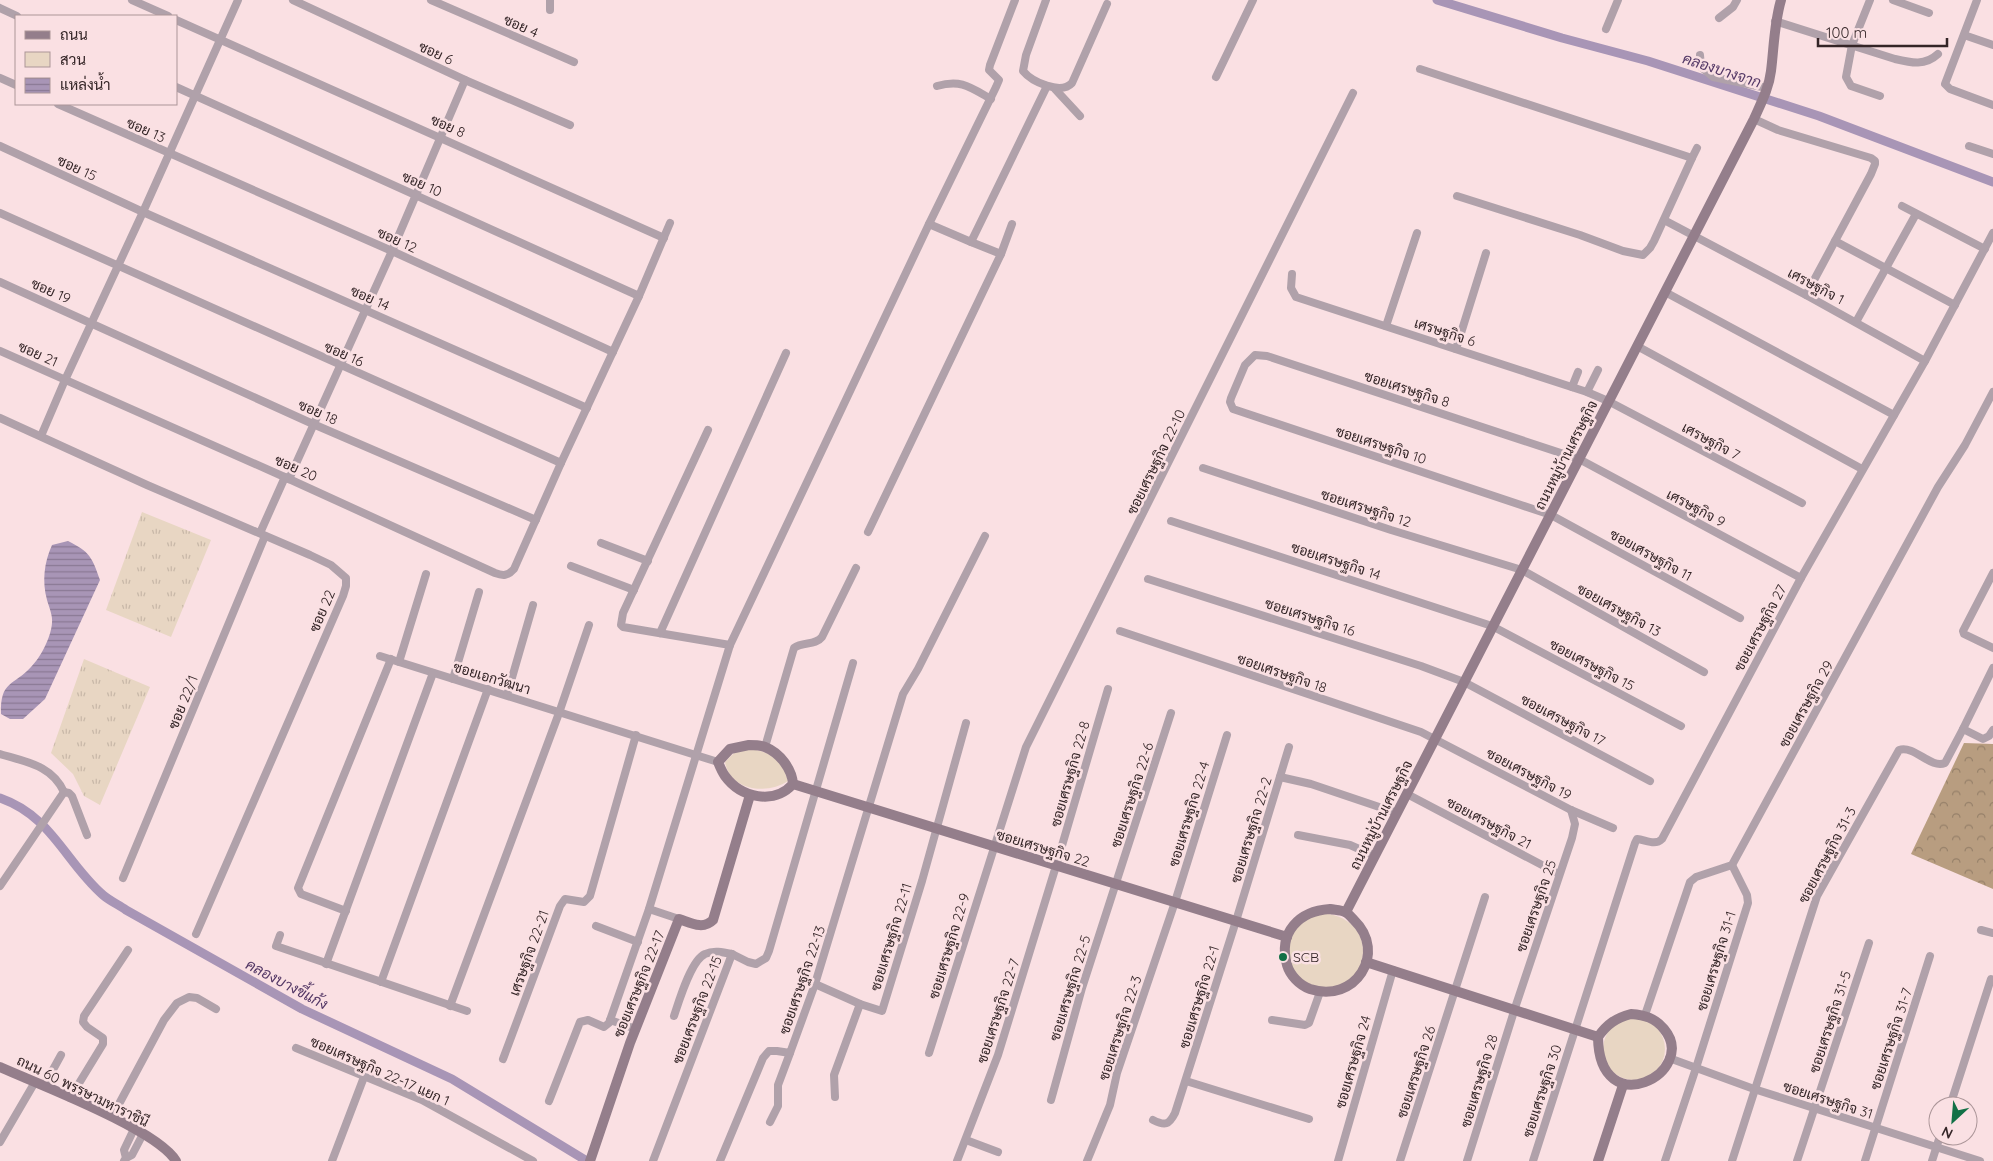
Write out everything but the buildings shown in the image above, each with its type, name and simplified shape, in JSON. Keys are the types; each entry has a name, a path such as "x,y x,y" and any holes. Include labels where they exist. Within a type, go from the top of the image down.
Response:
{"street":[{"path":"132,0 166,15"},
{"path":"42,436 91,322 143,212 238,0"},
{"name":"ซอย 6","path":"293,0 465,80 570,125"},
{"name":"ซอย 4","path":"431,0 574,62"},
{"path":"550,0 550,10"},
{"path":"549,1100 580,1022 588,1020 604,1027 609,1023 649,909 698,755 730,645 929,224 991,99 999,80 989,70 990,65 1015,0"},
{"path":"1046,0 1023,65 1023,71 1026,75 1055,89 1080,116"},
{"path":"1606,29 1618,0"},
{"path":"1719,18 1734,7 1737,0"},
{"name":"ถนนหมู่บ้านเศรษฐกิจ","path":"1346,912 1755,116 1766,92 1771,71 1775,21 1781,0"},
{"path":"1870,0 1852,45 1846,77 1851,86 1880,96"},
{"path":"1893,0 1929,12"},
{"path":"1977,0 1945,84 1950,89 1993,105"},
{"path":"1216,77 1250,1"},
{"path":"1055,89 1069,86 1072,83 1107,4"},
{"path":"0,8 15,15"},
{"name":"ซอย 8","path":"178,21 440,136 664,238"},
{"path":"1775,21 1913,63 1931,61 1938,54"},
{"path":"1964,35 1993,45"},
{"path":"1700,55 1701,67 1713,77 1766,92"},
{"path":"1420,69 1692,158"},
{"path":"0,78 15,85"},
{"name":"ซอย 22/1","path":"124,878 262,534 392,251 465,80"},
{"path":"937,86 950,82 960,83 991,99"},
{"path":"971,242 1047,86"},
{"name":"ซอย 10","path":"178,88 639,296"},
{"name":"ซอยเศรษฐกิจ 22-10","path":"993,847 1026,747 1353,93"},
{"name":"ซอย 13","path":"60,105 169,154"},
{"path":"1755,116 1778,130 1875,160 1871,174 1806,295"},
{"name":"ซอย 15","path":"0,146 143,212"},
{"path":"1969,146 1993,154"},
{"path":"1457,196 1580,235 1623,251 1643,255 1650,248 1697,148"},
{"name":"ซอย 12","path":"169,154 392,251 613,352"},
{"path":"1902,206 1985,249"},
{"name":"ซอย 14","path":"143,212 587,408"},
{"name":"ซอย 16","path":"0,213 339,366 561,463"},
{"path":"1856,322 1916,214"},
{"name":"เศรษฐกิจ 1","path":"1664,220 1856,322 1925,361"},
{"path":"536,520 639,296 670,223"},
{"path":"929,224 1002,254"},
{"path":"868,532 1002,254 1012,224"},
{"path":"1386,326 1416,233"},
{"name":"ซอยเศรษฐกิจ 27","path":"1575,1029 1635,843 1638,839 1654,843 1662,839 1801,578 1925,361 1993,233"},
{"path":"1835,242 1955,305"},
{"path":"1456,349 1486,253"},
{"name":"เศรษฐกิจ 6","path":"1292,274 1291,288 1296,297 1572,387 1608,401"},
{"name":"ซอย 19","path":"0,282 91,322"},
{"path":"1665,292 1894,415"},
{"name":"ซอย 18","path":"91,322 313,424 536,520"},
{"path":"1637,346 1862,469"},
{"name":"ซอย 21","path":"0,351 65,380"},
{"path":"660,633 786,353"},
{"name":"ซอยเศรษฐกิจ 8","path":"1239,380 1245,365 1250,359 1255,355 1267,356 1579,459"},
{"path":"1587,392 1598,370"},
{"path":"1572,387 1578,372"},
{"name":"ซอย 20","path":"65,380 502,576 507,575 514,568 536,520"},
{"name":"ซอยเศรษฐกิจ 10","path":"1239,380 1230,402 1233,409 1551,514"},
{"name":"ซอยเศรษฐกิจ 29","path":"1732,865 1938,487 1966,445 1993,392"},
{"name":"เศรษฐกิจ 7","path":"1608,401 1802,503"},
{"name":"ซอย 22","path":"0,418 147,485 331,565 342,572 346,578 346,586 196,934"},
{"path":"708,430 621,620 623,627 730,645"},
{"name":"เศรษฐกิจ 9","path":"1579,459 1801,578"},
{"name":"ซอยเศรษฐกิจ 12","path":"1204,468 1391,530 1522,570"},
{"name":"ซอยเศรษฐกิจ 11","path":"1551,514 1740,618"},
{"name":"ซอยเศรษฐกิจ 14","path":"1171,521 1492,626"},
{"name":"ซอยเศรษฐกิจ 22-13","path":"720,1161 763,1058 769,1051 777,1050 790,1053 815,984 870,808 903,694 923,660 985,536"},
{"path":"601,543 648,561"},
{"path":"571,566 634,590"},
{"path":"765,747 794,648 802,644 815,643 822,637 856,568"},
{"name":"ซอยเศรษฐกิจ 13","path":"1522,570 1704,672"},
{"path":"346,910 301,894 298,888 395,660 426,574"},
{"path":"1993,574 1963,631 1964,634 1993,648"},
{"name":"ซอยเศรษฐกิจ 16","path":"1148,579 1421,666 1464,682"},
{"path":"453,679 478,592"},
{"path":"507,695 533,605"},
{"path":"450,1006 559,713 589,625"},
{"name":"ซอยเศรษฐกิจ 15","path":"1492,626 1681,726"},
{"name":"ซอยเศรษฐกิจ 18","path":"1120,631 1435,739"},
{"name":"ซอยเอกวัฒนา","path":"380,656 559,713 636,735"},
{"path":"815,791 853,663"},
{"name":"ซอยเศรษฐกิจ 31-3","path":"1754,1089 1817,896 1896,755 1899,750 1907,749 1936,763 1945,763 1993,668"},
{"path":"326,964 434,673"},
{"name":"ซอยเศรษฐกิจ 17","path":"1464,682 1650,781"},
{"path":"381,982 488,689"},
{"name":"ซอยเศรษฐกิจ 22-8","path":"1056,866 1108,689"},
{"name":"ซอยเศรษฐกิจ 22-6","path":"1116,884 1171,713"},
{"path":"936,829 966,724"},
{"path":"1963,729 1983,738 1990,736 1993,730"},
{"path":"636,735 718,762 724,776 734,786 750,795 763,797 777,795 786,792 792,784 792,775 786,764 765,747 739,746 730,749 718,762"},
{"name":"เศรษฐกิจ 22-21","path":"503,1059 560,906 565,899 584,902 590,896 636,735"},
{"name":"ซอยเศรษฐกิจ 22-4","path":"1175,902 1227,735"},
{"name":"ซอยเศรษฐกิจ 19","path":"1435,739 1571,810 1613,828"},
{"name":"ซอยเศรษฐกิจ 22-2","path":"1236,921 1289,747"},
{"path":"0,754 40,766 47,770 59,782 64,792 72,796 87,836"},
{"path":"1280,776 1311,784 1397,814"},
{"name":"ซอยเศรษฐกิจ 22","path":"792,784 1287,937"},
{"name":"ซอยเศรษฐกิจ 22-15","path":"653,1161 732,954 756,964 766,958 815,791"},
{"path":"0,886 64,792"},
{"name":"ซอยเศรษฐกิจ 21","path":"1406,794 1559,874"},
{"name":"ซอยเศรษฐกิจ 22-17","path":"590,1161 622,1067 679,919 702,926 713,920 750,795"},
{"name":"ซอยเศรษฐกิจ 25","path":"1514,1009 1574,832 1575,824 1571,810"},
{"name":"ซอยเศรษฐกิจ 22-11","path":"815,984 882,1012 936,829"},
{"path":"1298,835 1350,845 1375,856"},
{"name":"ซอยเศรษฐกิจ 22-9","path":"929,1053 993,847"},
{"path":"1645,1015 1690,882 1696,876 1732,865"},
{"name":"ซอยเศรษฐกิจ 31-1","path":"1665,1161 1748,903 1747,895 1732,865"},
{"name":"ซอยเศรษฐกิจ 22-7","path":"957,1161 998,1055 1056,866"},
{"name":"ซอยเศรษฐกิจ 22-5","path":"1050,1100 1116,884"},
{"name":"ซอยเศรษฐกิจ 26","path":"1400,1161 1485,897"},
{"name":"ซอยเศรษฐกิจ 22-3","path":"1087,1161 1110,1105 1117,1073 1175,902"},
{"path":"649,909 679,919"},
{"path":"1330,909 1346,912 1360,925 1368,944 1366,962 1359,976 1348,986 1335,992 1320,992 1306,987 1291,974 1284,952 1287,937 1293,925 1303,916 1316,910 1330,909"},
{"name":"ซอยเศรษฐกิจ 22-1","path":"1152,1120 1163,1125 1171,1122 1186,1081 1236,921"},
{"path":"596,926 638,942"},
{"path":"1981,930 1993,933"},
{"path":"280,935 276,946 467,1011"},
{"name":"ซอยเศรษฐกิจ 31-5","path":"1797,1161 1868,943"},
{"path":"70,1098 104,1044 104,1038 87,1027 83,1022 84,1016 128,950"},
{"path":"674,1016 694,966 700,957 706,953 714,952 732,954"},
{"name":"ซอยเศรษฐกิจ 31-7","path":"1865,1161 1930,956"},
{"path":"1366,962 1598,1037"},
{"name":"ซอยเศรษฐกิจ 24","path":"1338,1161 1393,970"},
{"path":"1953,1096 1991,979"},
{"path":"1272,1020 1309,1023 1320,992"},
{"path":"112,1117 164,1020 177,1003 189,997 197,998 216,1010"},
{"path":"835,1097 834,1074 860,1004"},
{"name":"ซอยเศรษฐกิจ 28","path":"1467,1161 1514,1009"},
{"path":"1631,1014 1645,1015 1658,1022 1667,1033 1672,1046 1666,1066 1655,1078 1643,1084 1623,1085 1604,1067 1600,1056 1598,1037 1605,1026 1617,1017 1631,1014"},
{"path":"610,1020 636,1029"},
{"name":"ซอยเศรษฐกิจ 30","path":"1533,1161 1575,1029"},
{"name":"ซอยเศรษฐกิจ 22-17 แยก 1","path":"296,1048 422,1100 533,1161"},
{"path":"770,1122 778,1106 778,1085 790,1053"},
{"path":"0,1142 61,1055"},
{"name":"ซอยเศรษฐกิจ 31","path":"1669,1058 1754,1089 1980,1161"},
{"name":"ถนน 60 พรรษามหาราชินี","path":"0,1066 112,1117 167,1150 176,1161"},
{"path":"332,1161 364,1076"},
{"path":"1186,1081 1309,1119"},
{"path":"1598,1161 1623,1085"},
{"path":"1732,1161 1754,1089"},
{"path":"125,1159 124,1150 139,1132"},
{"path":"966,1140 998,1152"},
{"path":"1932,1161 1936,1148"}],"green space":[{"path":"142,512 211,540 171,637 106,610"},
{"path":"84,659 150,687 100,805 84,796 73,774 51,753"},
{"path":"1964,743 1993,744 1993,889 1911,854"},
{"path":"749,749 769,754 779,762 788,781 770,788 760,789 751,788 734,779 728,772 725,762 734,753"},
{"path":"1320,913 1340,917 1354,927 1362,941 1363,955 1359,969 1349,980 1334,987 1311,986 1293,973 1290,968 1288,949 1294,930 1302,922"},
{"path":"1628,1018 1640,1018 1656,1027 1663,1037 1665,1049 1663,1061 1656,1071 1640,1080 1628,1080 1617,1075 1608,1066 1603,1055 1603,1043 1608,1032 1617,1023"}],"water":[{"path":"68,541 86,552 95,566 100,580 45,699 23,719 10,719 1,714 3,695 9,685 25,673 38,658 48,640 51,628 52,617 45,593 44,579 49,552 52,545"}],"waterway":[{"name":"คลองบางจาก","path":"1437,0 1562,38 1648,61 1819,116 1993,182"},
{"name":"คลองบางขี้แก้ง","path":"0,798 18,806 33,816 57,841 90,882 103,895 126,910 302,1009 452,1079 587,1161"}],"place":[{"name":"SCB","path":"1283,957"}]}
